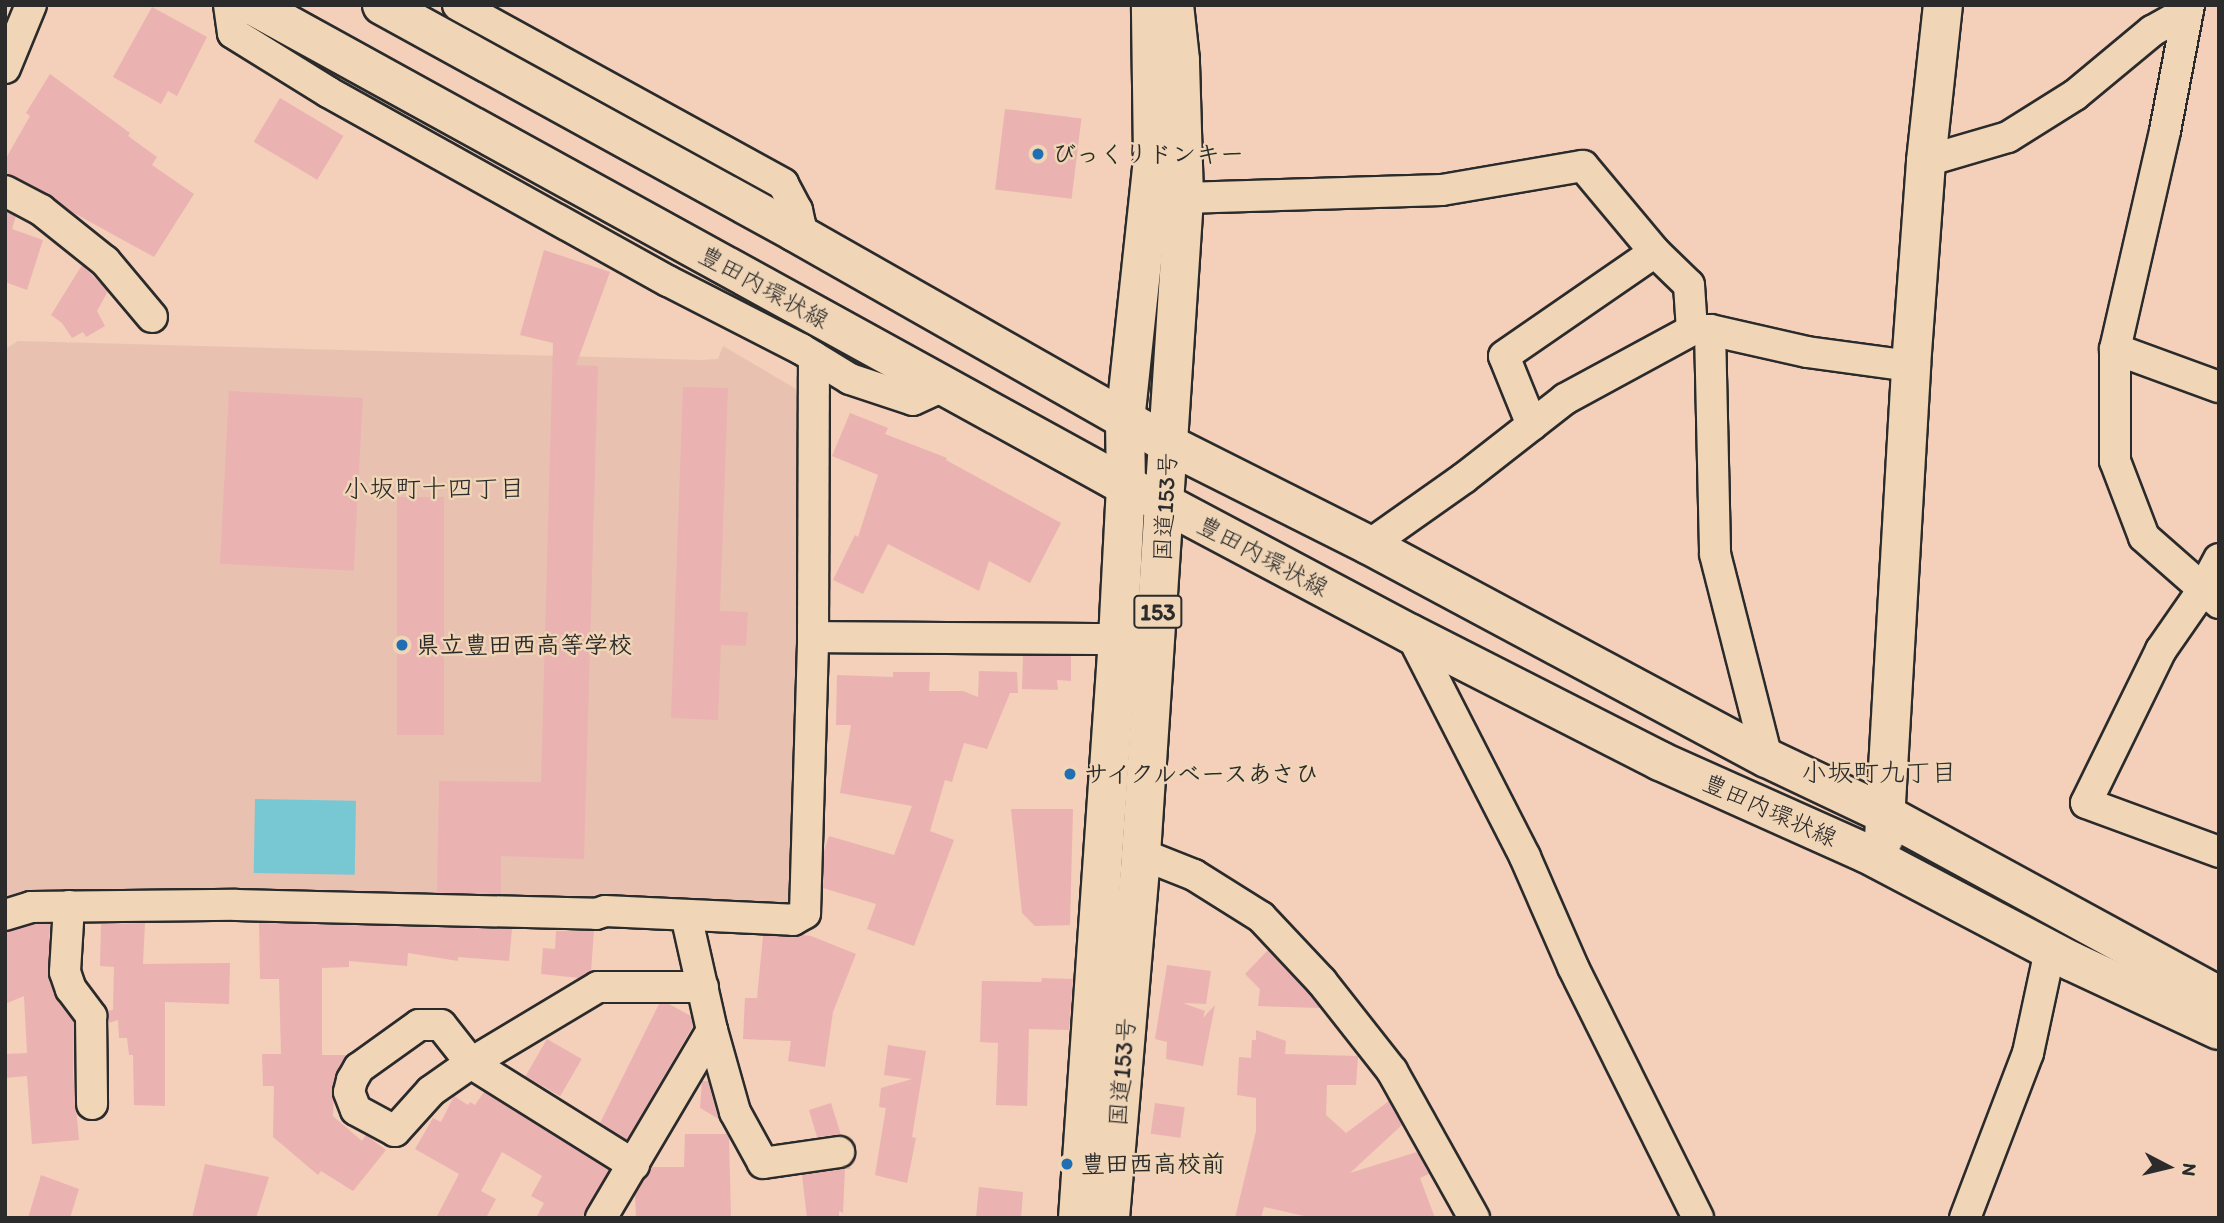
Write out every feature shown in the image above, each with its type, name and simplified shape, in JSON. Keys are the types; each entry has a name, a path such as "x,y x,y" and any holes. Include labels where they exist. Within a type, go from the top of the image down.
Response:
{"main road":[{"name":"豊田内環状線","path":"252,5 1126,486 1166,503 1411,635 1660,761 1882,862 2050,950 2219,1030"},
{"name":"豊田内環状線","path":"382,5 795,232 1125,421 1369,545 1767,758 1885,814 2219,996"},
{"name":"国道153号","path":"1078,1218 1118,639 1126,486 1125,421 1153,157 1151,5"},
{"name":"国道153号","path":"1110,1218 1141,854 1184,198 1180,60 1174,5"},
{"path":"1882,862 1911,366 1926,161 1943,5"}],"street":[{"path":"5,68 31,5"},
{"path":"229,5 233,33 328,92 850,379 913,400 943,386"},
{"path":"458,5 783,184 797,210 800,225 795,232"},
{"path":"1926,161 2007,137 2075,95 2152,31 2188,8"},
{"path":"2188,8 2165,131 2115,349 2115,461 2144,537 2211,597"},
{"path":"1184,198 1442,190 1583,166 1655,253 1689,285 1701,330 1715,554 1767,758"},
{"path":"5,191 41,210 105,261 152,317"},
{"path":"1532,425 1504,356 1655,253"},
{"path":"1369,545 1566,399 1701,330 1807,352 1911,366"},
{"path":"2115,349 2219,387"},
{"path":"5,915 31,907 236,905 686,915 793,920 805,913 813,637 814,357"},
{"path":"2219,559 2211,597 2161,650 2086,803 2219,852"},
{"path":"1411,635 1525,857 1573,967 1698,1218"},
{"path":"813,637 1118,639"},
{"path":"1141,854 1194,875 1261,918 1322,982 1392,1071 1475,1218"},
{"path":"69,906 65,972 71,989 91,1016 92,1104"},
{"path":"686,915 712,1030 735,1112 763,1163 839,1152"},
{"path":"1965,1218 2028,1053 2050,950"},
{"path":"634,1166 471,1063 598,987 703,987"},
{"path":"601,1218 712,1030"}],"shaded area":[{"name":"県立豊田西高等学校","path":"18,341 702,360 718,359 723,346 803,393 793,900 781,911 5,906 5,349"}],"water":[{"path":"255,799 356,801 355,875 254,873"}],"building":[{"path":"152,7 207,37 177,96 168,91 161,104 113,77"},
{"path":"50,74 130,133 128,136 157,157 152,165 194,194 154,257 72,212 49,195 5,174 5,160 30,116 26,113"},
{"path":"280,98 343,136 317,180 254,142"},
{"name":"びっくりドンキー","path":"1005,109 1081,118 1072,199 995,189"},
{"path":"5,211 16,216 12,229 43,240 27,290 5,282"},
{"path":"544,250 610,272 576,365 598,366 584,859 501,856 501,894 437,893 439,781 541,782 553,343 520,335"},
{"path":"82,265 108,291 97,311 105,326 86,337 83,332 72,338 62,323 51,315"},
{"path":"683,387 728,388 720,611 748,612 746,646 721,645 718,720 671,718"},
{"path":"229,391 363,398 354,571 220,564"},
{"path":"850,413 888,428 885,434 947,458 946,460 1061,523 1030,583 989,561 979,591 888,544 863,594 833,580 855,535 858,537 878,475 832,456"},
{"path":"397,497 444,497 444,735 397,735"},
{"path":"1023,656 1071,656 1071,681 1057,680 1058,690 1022,689"},
{"path":"979,671 1017,672 1018,693 1010,693 987,749 964,743 952,782 945,780 930,831 954,840 914,946 867,929 876,904 823,888 824,850 829,836 894,855 912,806 840,793 851,725 836,725 837,675 893,677 893,672 930,672 929,691 963,691 978,697"},
{"path":"1011,809 1073,809 1070,925 1035,926 1022,913"},
{"path":"145,923 143,964 230,963 229,1004 165,1002 165,1106 134,1105 133,1055 129,1055 127,1038 119,1038 118,1020 109,1023 107,1011 113,1010 114,967 100,966 101,924"},
{"path":"259,923 512,929 509,961 458,957 458,961 408,953 407,966 349,961 349,967 322,968 322,1055 348,1055 335,1074 333,1116 362,1141 366,1135 386,1150 353,1191 321,1171 318,1175 273,1137 274,1086 263,1086 262,1054 281,1054 279,979 260,979"},
{"path":"34,924 50,924 48,977 57,999 74,1022 73,1074 79,1140 32,1144 27,1076 5,1078 5,1054 27,1053 24,996 5,1004 5,932"},
{"path":"556,931 594,931 591,971 579,978 541,974 543,948 555,949"},
{"path":"802,935 856,954 833,1012 825,1067 788,1061 791,1041 743,1039 745,998 757,998 763,936"},
{"path":"1268,950 1320,1008 1258,1006 1260,989 1245,974"},
{"path":"1167,965 1211,971 1206,1004 1183,1003 1205,1011 1203,1018 1215,1005 1203,1066 1166,1059 1167,1042 1155,1039"},
{"path":"1042,978 1073,979 1069,1030 1029,1029 1027,1106 996,1105 998,1043 980,1042 982,981 1041,982"},
{"path":"659,1004 669,1004 691,1016 693,1026 627,1140 600,1123"},
{"path":"1256,1030 1286,1041 1285,1054 1358,1056 1356,1085 1327,1085 1326,1115 1346,1133 1389,1101 1402,1125 1350,1173 1417,1152 1429,1174 1420,1178 1435,1218 1313,1218 1264,1207 1261,1218 1235,1218 1256,1131 1256,1098 1237,1095 1239,1057 1251,1058 1252,1040 1256,1040"},
{"path":"547,1039 582,1059 560,1096 526,1076"},
{"path":"888,1045 926,1051 912,1137 916,1138 907,1183 875,1175 886,1108 879,1107 881,1088 912,1079 884,1075"},
{"path":"702,1081 708,1081 719,1119 700,1108"},
{"path":"484,1092 609,1170 584,1218 536,1218 544,1203 531,1196 542,1176 502,1152 481,1191 496,1199 486,1218 436,1218 459,1174 415,1149 433,1118 441,1122 454,1096 468,1105 470,1102 475,1105"},
{"path":"831,1103 841,1135 817,1137 809,1110"},
{"path":"1155,1103 1185,1107 1180,1138 1151,1134"},
{"path":"685,1134 727,1134 731,1218 636,1218 635,1194 651,1167 684,1167"},
{"path":"205,1164 269,1177 256,1218 192,1218"},
{"path":"850,1166 851,1169 845,1168 843,1213 839,1211 839,1218 807,1218 802,1175"},
{"path":"41,1175 79,1189 70,1218 28,1218"},
{"path":"979,1187 1023,1192 1021,1218 976,1218"}],"place":[{"name":"びっくりドンキー","path":"1038,154"},
{"name":"県立豊田西高等学校","path":"402,645"},
{"name":"サイクルベースあさひ","path":"1070,774"},
{"name":"豊田西高校前","path":"1067,1164"}],"district":[{"name":"小坂町十四丁目","path":"434,489"},
{"name":"小坂町九丁目","path":"1879,773"}]}
